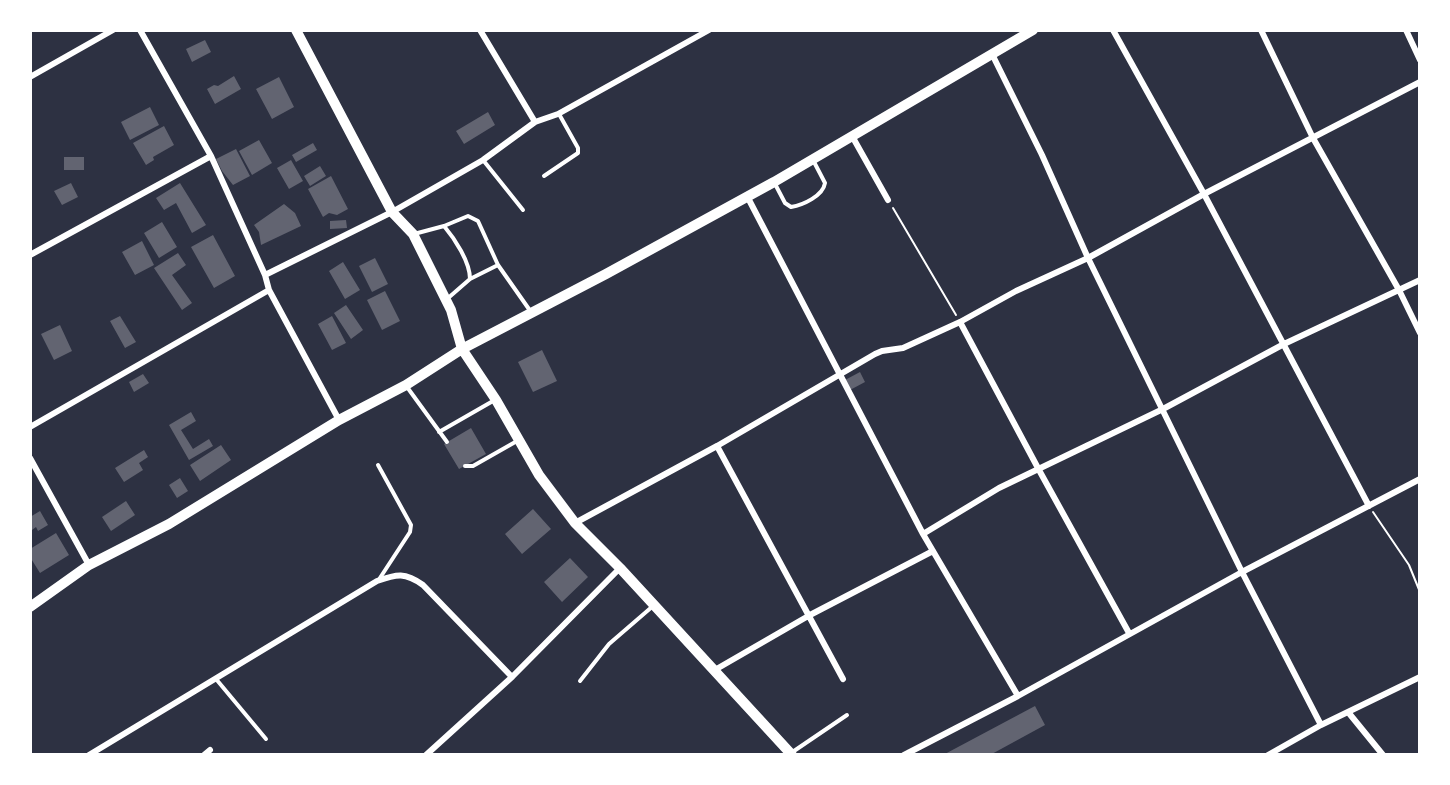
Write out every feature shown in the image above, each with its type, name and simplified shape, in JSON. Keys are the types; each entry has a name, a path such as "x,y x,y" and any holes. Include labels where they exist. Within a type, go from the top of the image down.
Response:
{"main road":[{"path":"296,30 392,212 413,234 452,310 462,350 496,400 539,475 575,523 620,568 791,754"},
{"path":"30,607 89,565 169,524 339,420 406,386 462,350 531,312 606,274 774,182 1033,30"}],"street":[{"path":"30,77 113,30"},
{"path":"140,30 211,156 270,290 339,420"},
{"path":"480,30 535,122"},
{"path":"265,275 392,212 483,160 535,122 558,114 709,30"},
{"path":"1113,30 1204,194 1369,506"},
{"path":"1261,30 1313,138 1399,290 1420,333"},
{"path":"1406,30 1420,60"},
{"path":"992,54 1162,409 1242,572 1321,725"},
{"path":"575,523 717,446 875,354 903,348 960,322 1016,291 1088,258 1204,194 1420,82"},
{"path":"852,136 888,200"},
{"path":"30,255 211,156"},
{"path":"747,196 923,534 1018,696"},
{"path":"923,534 999,488 1162,409 1284,344 1420,280"},
{"path":"30,427 270,290"},
{"path":"960,322 1129,633"},
{"path":"717,446 843,679"},
{"path":"30,458 89,565"},
{"path":"904,755 1018,696 1129,633 1420,478"},
{"path":"713,671 810,615 933,551"},
{"path":"426,755 512,677 620,568"},
{"path":"89,755 377,581 402,574 413,577 423,585 512,677"},
{"path":"1268,755 1321,725 1420,677"},
{"path":"1348,712 1383,755"},
{"path":"204,755 210,750"}],"lane":[{"path":"544,176 578,153 578,148 558,114"},
{"path":"774,182 786,203 791,207 820,194 825,183 813,159"},
{"path":"483,160 523,210"},
{"path":"413,234 444,226 468,216 474,218 478,221 498,265 531,312"},
{"path":"444,226 454,238 470,271 470,279"},
{"path":"446,299 470,279 498,265"},
{"path":"406,386 447,442"},
{"path":"439,432 496,400"},
{"path":"465,466 473,466 518,441"},
{"path":"377,581 410,532 411,525 378,465"},
{"path":"580,681 609,644 654,605"},
{"path":"215,679 266,739"},
{"path":"791,754 847,715"}],"path":[{"path":"888,200 960,322"},
{"path":"1369,506 1409,565 1420,592"}],"building":[{"path":"205,40 211,52 192,62 186,49"},
{"path":"234,76 241,89 215,104 207,89 214,85 218,86"},
{"path":"279,77 294,107 272,119 256,89"},
{"path":"150,107 159,125 130,140 121,122"},
{"path":"488,112 495,125 464,144 456,131"},
{"path":"164,126 174,145 153,157 154,160 146,165 133,143"},
{"path":"259,140 272,163 252,175 239,151"},
{"path":"313,143 317,150 296,162 292,155"},
{"path":"236,149 250,176 233,185 216,159"},
{"path":"64,157 84,157 84,170 64,170"},
{"path":"291,160 303,181 289,189 277,168"},
{"path":"320,166 326,176 310,186 304,176"},
{"path":"331,176 348,209 337,215 329,213 323,217 308,189"},
{"path":"71,183 78,197 62,205 54,191"},
{"path":"180,183 206,225 192,233 176,203 164,210 156,198"},
{"path":"284,204 295,213 301,226 261,245 259,232 254,225"},
{"path":"346,220 347,228 330,229 330,221"},
{"path":"162,222 177,247 159,258 144,233"},
{"path":"213,235 235,276 214,288 191,247"},
{"path":"142,241 154,265 135,275 122,252"},
{"path":"178,253 186,265 172,275 192,303 182,310 154,268"},
{"path":"375,258 388,284 372,292 359,266"},
{"path":"343,262 360,290 345,299 329,271"},
{"path":"385,291 400,321 382,330 367,300"},
{"path":"346,305 363,330 351,339 334,313"},
{"path":"120,316 136,342 125,348 110,321"},
{"path":"332,316 346,343 332,350 318,324"},
{"path":"60,325 72,351 54,360 41,334"},
{"path":"542,350 557,381 533,392 518,362"},
{"path":"860,372 865,382 850,390 845,380"},
{"path":"143,374 149,383 134,392 129,382"},
{"path":"191,412 196,421 181,430 193,449 209,439 213,446 189,460 169,425"},
{"path":"471,428 486,454 459,469 444,444"},
{"path":"221,445 231,460 200,481 190,465"},
{"path":"144,450 148,457 139,463 143,470 124,482 115,468"},
{"path":"180,478 188,491 177,498 169,485"},
{"path":"126,501 135,515 111,531 102,517"},
{"path":"533,509 551,529 522,554 505,534"},
{"path":"40,511 48,525 38,531 36,527 32,530 30,529 30,517"},
{"path":"56,533 69,555 40,573 30,557 30,549"},
{"path":"570,558 588,577 562,602 544,582"},
{"path":"1035,706 1045,725 990,755 943,755"}]}
